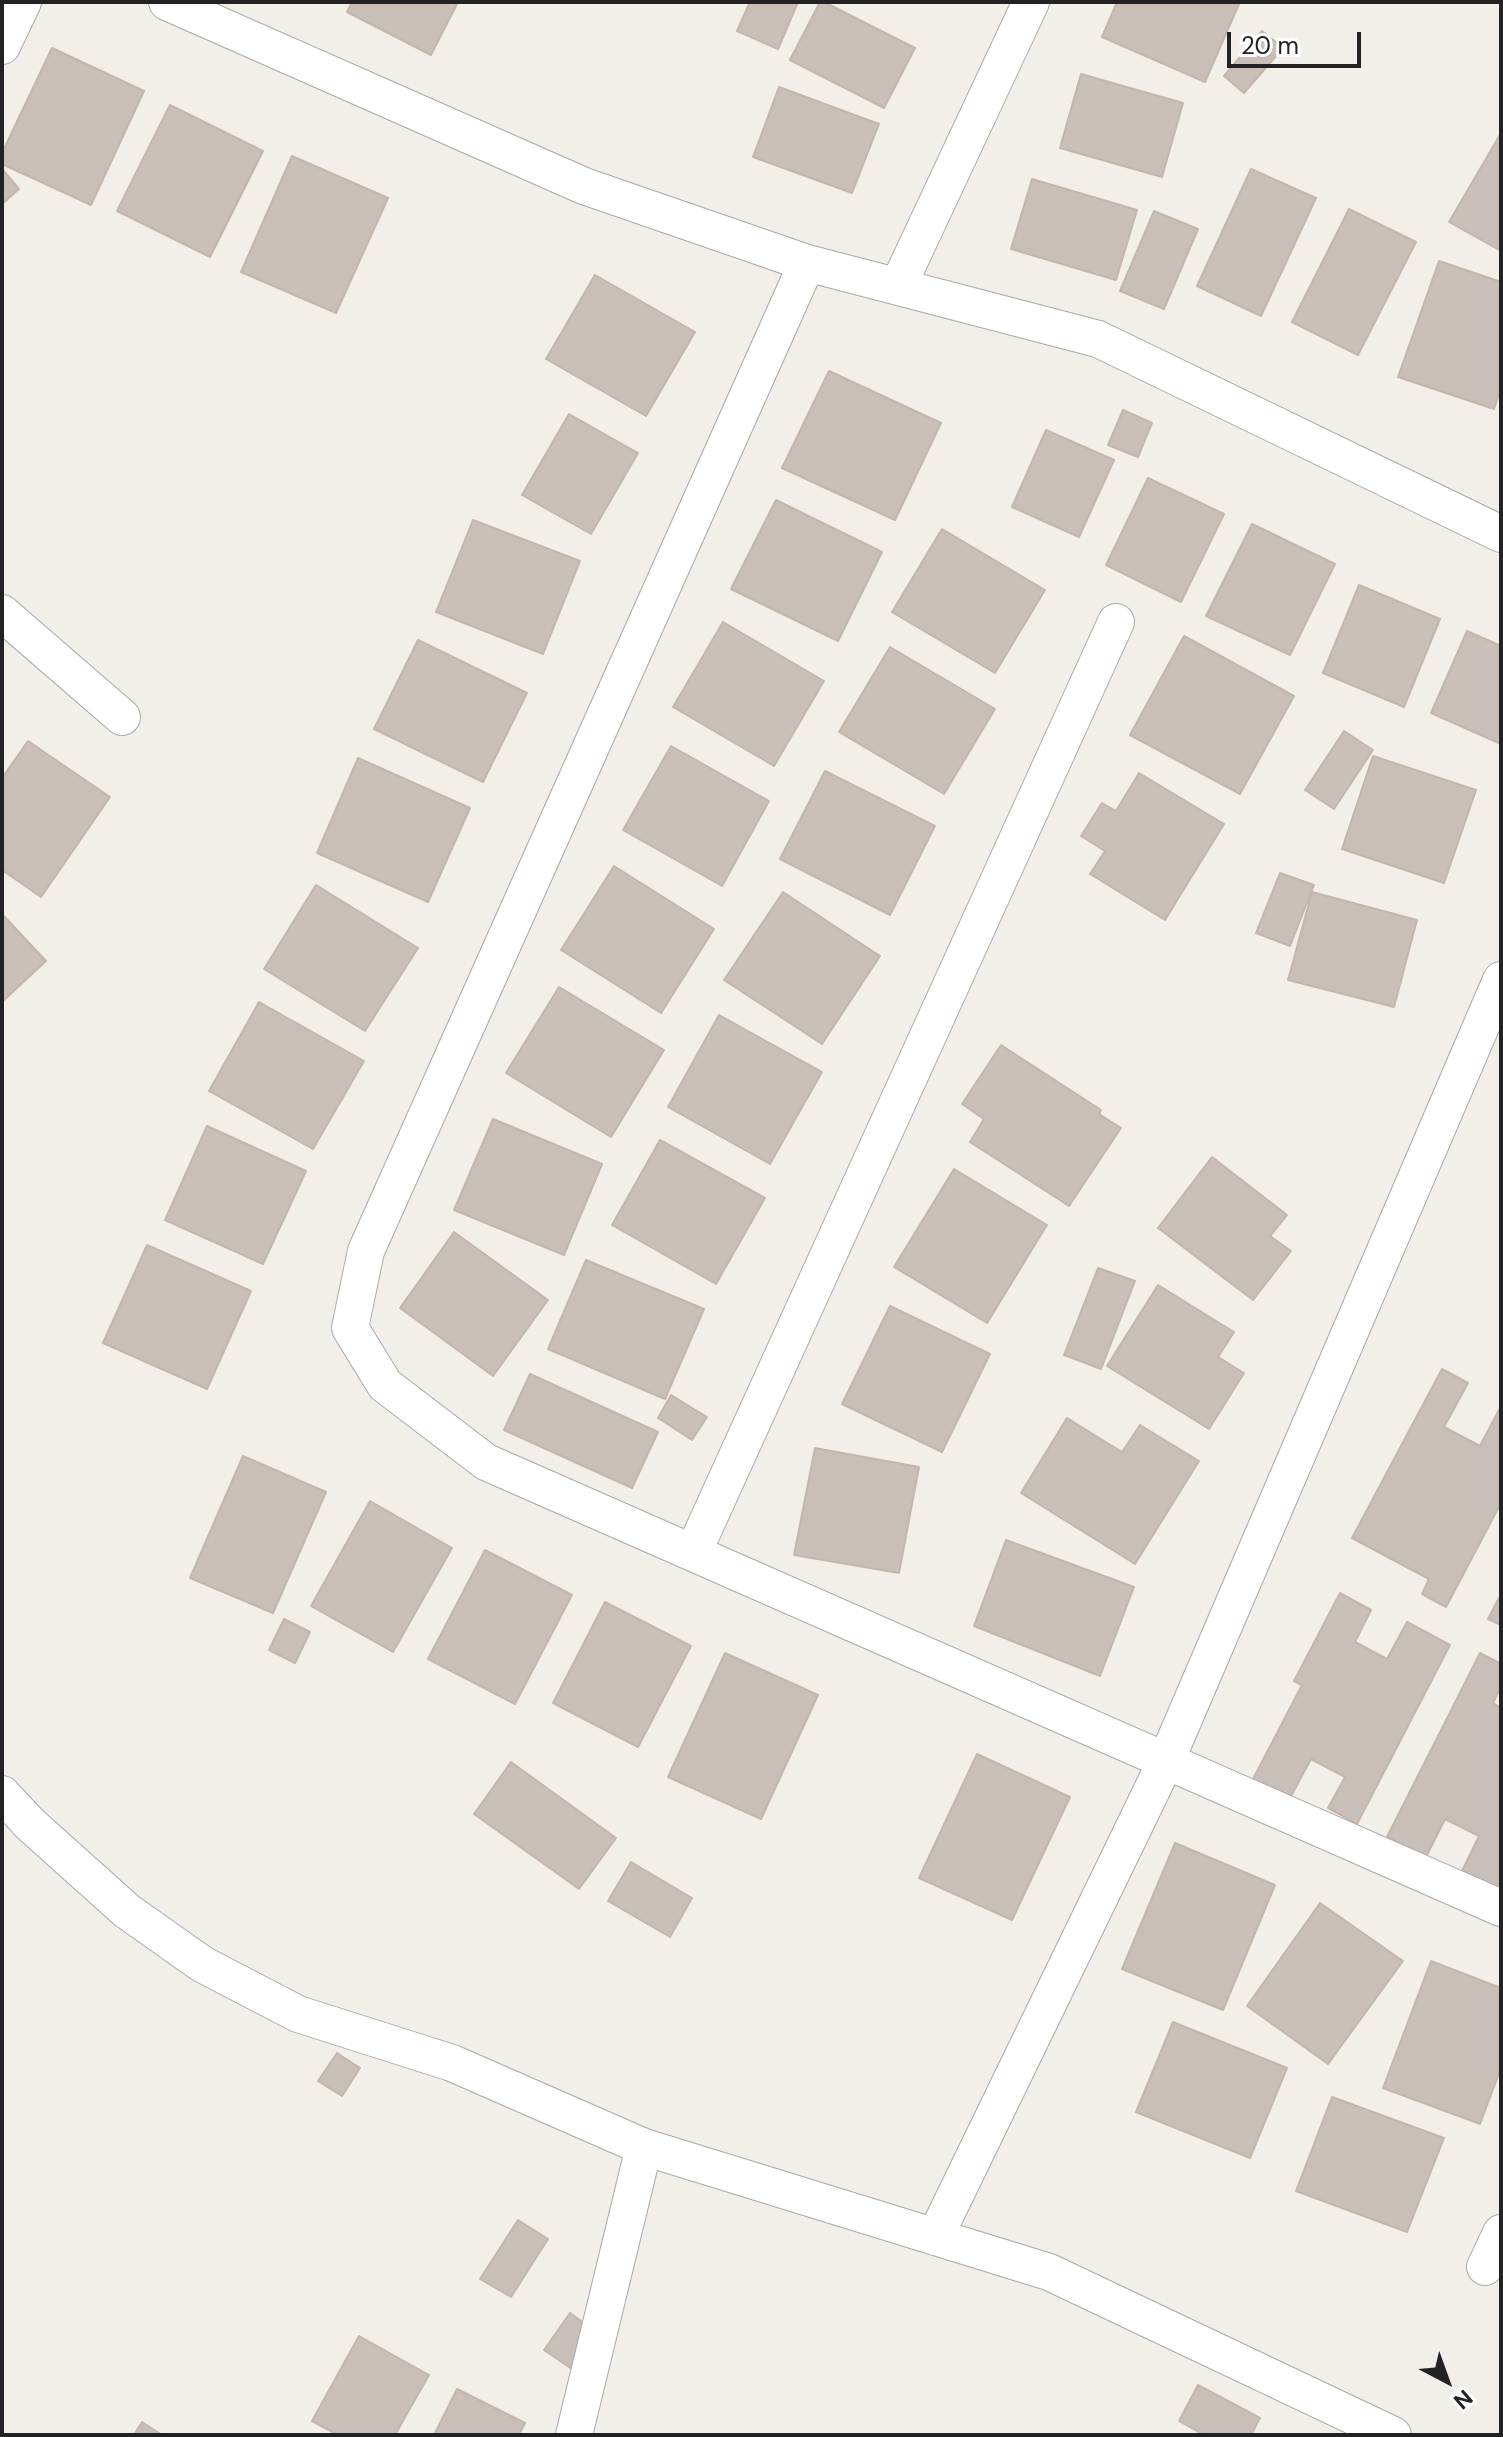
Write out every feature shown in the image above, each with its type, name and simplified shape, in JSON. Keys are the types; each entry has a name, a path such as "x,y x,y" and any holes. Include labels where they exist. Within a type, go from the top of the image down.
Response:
{"street":[{"path":"2,46 23,2"},
{"path":"167,2 584,186 807,263 1098,339 1501,534"},
{"path":"898,286 1031,2"},
{"path":"807,263 366,1251 350,1328 385,1385 486,1462 1501,1908"},
{"path":"2,613 122,717"},
{"path":"693,1553 1116,622"},
{"path":"935,2237 1166,1761 1501,980"},
{"path":"2,1794 30,1824 127,1911 202,1964 298,2014 452,2063 644,2147 1049,2272 1393,2435"},
{"path":"574,2435 644,2147"},
{"path":"1485,2267 1501,2233"}],"building":[{"path":"352,2 458,2 431,55 347,12"},
{"path":"750,2 798,2 778,49 737,31"},
{"path":"820,2 915,48 884,108 790,60"},
{"path":"1117,2 1239,4 1205,82 1102,37"},
{"path":"1262,31 1283,48 1244,93 1224,76"},
{"path":"52,48 144,91 91,205 2,164 2,153"},
{"path":"1081,74 1183,103 1162,177 1060,148"},
{"path":"779,87 879,124 852,193 753,157"},
{"path":"170,105 263,151 210,257 117,211"},
{"path":"1501,133 1501,251 1449,222"},
{"path":"292,156 388,198 336,313 241,272"},
{"path":"2,169 19,189 2,204"},
{"path":"1251,169 1316,198 1261,316 1197,286"},
{"path":"1032,179 1137,210 1116,280 1011,249"},
{"path":"1349,209 1416,242 1358,355 1292,322"},
{"path":"1154,211 1198,229 1164,309 1120,291"},
{"path":"1439,261 1501,282 1501,388 1494,409 1398,377"},
{"path":"595,275 695,332 646,416 546,359"},
{"path":"829,371 941,423 895,520 782,468"},
{"path":"1123,410 1152,423 1138,457 1108,445"},
{"path":"569,414 638,453 591,534 522,495"},
{"path":"1046,430 1114,460 1079,537 1012,507"},
{"path":"1148,478 1224,514 1181,602 1106,565"},
{"path":"776,500 882,552 838,641 731,589"},
{"path":"473,520 580,561 543,654 436,612"},
{"path":"1252,524 1335,564 1290,655 1206,616"},
{"path":"942,529 1045,590 995,673 892,612"},
{"path":"1359,585 1440,619 1404,707 1323,673"},
{"path":"723,622 824,681 774,766 673,707"},
{"path":"1467,631 1501,646 1501,744 1431,713"},
{"path":"1184,636 1294,696 1240,794 1130,735"},
{"path":"418,640 527,693 483,782 374,729"},
{"path":"890,647 995,709 944,794 839,732"},
{"path":"1344,731 1373,750 1334,809 1305,790"},
{"path":"28,741 110,797 41,897 2,870 2,778"},
{"path":"671,746 769,801 722,886 623,830"},
{"path":"1373,756 1476,790 1444,883 1342,849"},
{"path":"358,758 470,808 428,902 317,853"},
{"path":"825,771 935,826 890,915 780,859"},
{"path":"1139,773 1224,824 1165,920 1090,874 1105,851 1081,836 1102,803 1116,811"},
{"path":"614,866 714,929 661,1013 561,950"},
{"path":"1280,873 1314,885 1290,946 1256,933"},
{"path":"316,885 418,948 365,1031 264,969"},
{"path":"783,892 880,956 822,1044 724,980"},
{"path":"1312,892 1417,920 1394,1007 1288,980"},
{"path":"2,914 46,961 2,1002"},
{"path":"559,987 664,1050 611,1137 506,1073"},
{"path":"259,1002 364,1061 313,1149 209,1091"},
{"path":"719,1015 822,1072 770,1164 668,1107"},
{"path":"1001,1045 1101,1110 1099,1114 1121,1128 1069,1206 970,1142 984,1119 962,1104"},
{"path":"493,1119 602,1164 564,1255 454,1210"},
{"path":"207,1126 306,1171 263,1264 165,1220"},
{"path":"660,1140 765,1198 716,1284 612,1225"},
{"path":"1212,1157 1287,1215 1270,1236 1291,1251 1253,1300 1158,1228"},
{"path":"954,1169 1047,1225 987,1323 894,1267"},
{"path":"454,1232 548,1300 493,1376 400,1308"},
{"path":"147,1245 251,1291 207,1389 103,1343"},
{"path":"586,1260 704,1309 665,1399 548,1349"},
{"path":"1098,1268 1135,1281 1101,1369 1064,1355"},
{"path":"1158,1285 1234,1332 1218,1357 1244,1373 1209,1429 1107,1366"},
{"path":"890,1306 990,1354 942,1452 842,1404"},
{"path":"1442,1369 1468,1383 1444,1427 1480,1446 1501,1406 1501,1503 1446,1607 1422,1594 1429,1579 1352,1538"},
{"path":"530,1374 658,1432 632,1488 504,1430"},
{"path":"671,1395 707,1417 692,1440 658,1418"},
{"path":"1067,1418 1122,1452 1140,1425 1199,1461 1135,1564 1021,1493"},
{"path":"815,1448 919,1467 899,1573 794,1555"},
{"path":"243,1456 326,1492 273,1613 190,1578"},
{"path":"370,1501 452,1548 393,1652 311,1606"},
{"path":"1006,1540 1134,1587 1100,1676 974,1626"},
{"path":"485,1550 572,1595 515,1704 428,1659"},
{"path":"1340,1593 1371,1610 1355,1642 1387,1659 1407,1622 1450,1645 1357,1824 1328,1808 1345,1777 1311,1759 1290,1798 1253,1779 1302,1685 1294,1681"},
{"path":"1501,1594 1501,1625 1488,1619"},
{"path":"605,1602 691,1646 638,1747 553,1703"},
{"path":"284,1619 310,1632 295,1663 269,1650"},
{"path":"725,1653 818,1695 761,1819 668,1777"},
{"path":"1480,1653 1501,1664 1501,1686 1493,1703 1501,1708 1501,1879 1496,1888 1462,1871 1479,1836 1445,1819 1426,1857 1387,1837"},
{"path":"977,1754 1070,1797 1012,1920 919,1878"},
{"path":"511,1762 616,1838 579,1889 474,1814"},
{"path":"1175,1843 1275,1885 1223,2010 1122,1969"},
{"path":"631,1862 692,1898 670,1937 608,1901"},
{"path":"1320,1903 1403,1961 1328,2064 1247,2006"},
{"path":"1431,1961 1501,1988 1501,2068 1480,2124 1383,2088"},
{"path":"1173,2022 1287,2068 1250,2158 1136,2112"},
{"path":"337,2053 360,2068 342,2096 318,2081"},
{"path":"1332,2097 1444,2138 1407,2232 1296,2191"},
{"path":"518,2220 548,2239 511,2297 480,2279"},
{"path":"570,2313 598,2333 572,2369 544,2350"},
{"path":"359,2336 429,2375 395,2435 338,2435 312,2421"},
{"path":"1198,2385 1260,2418 1251,2435 1204,2435 1179,2421"},
{"path":"457,2389 525,2423 519,2435 434,2435"},
{"path":"142,2422 162,2435 134,2435"}]}
